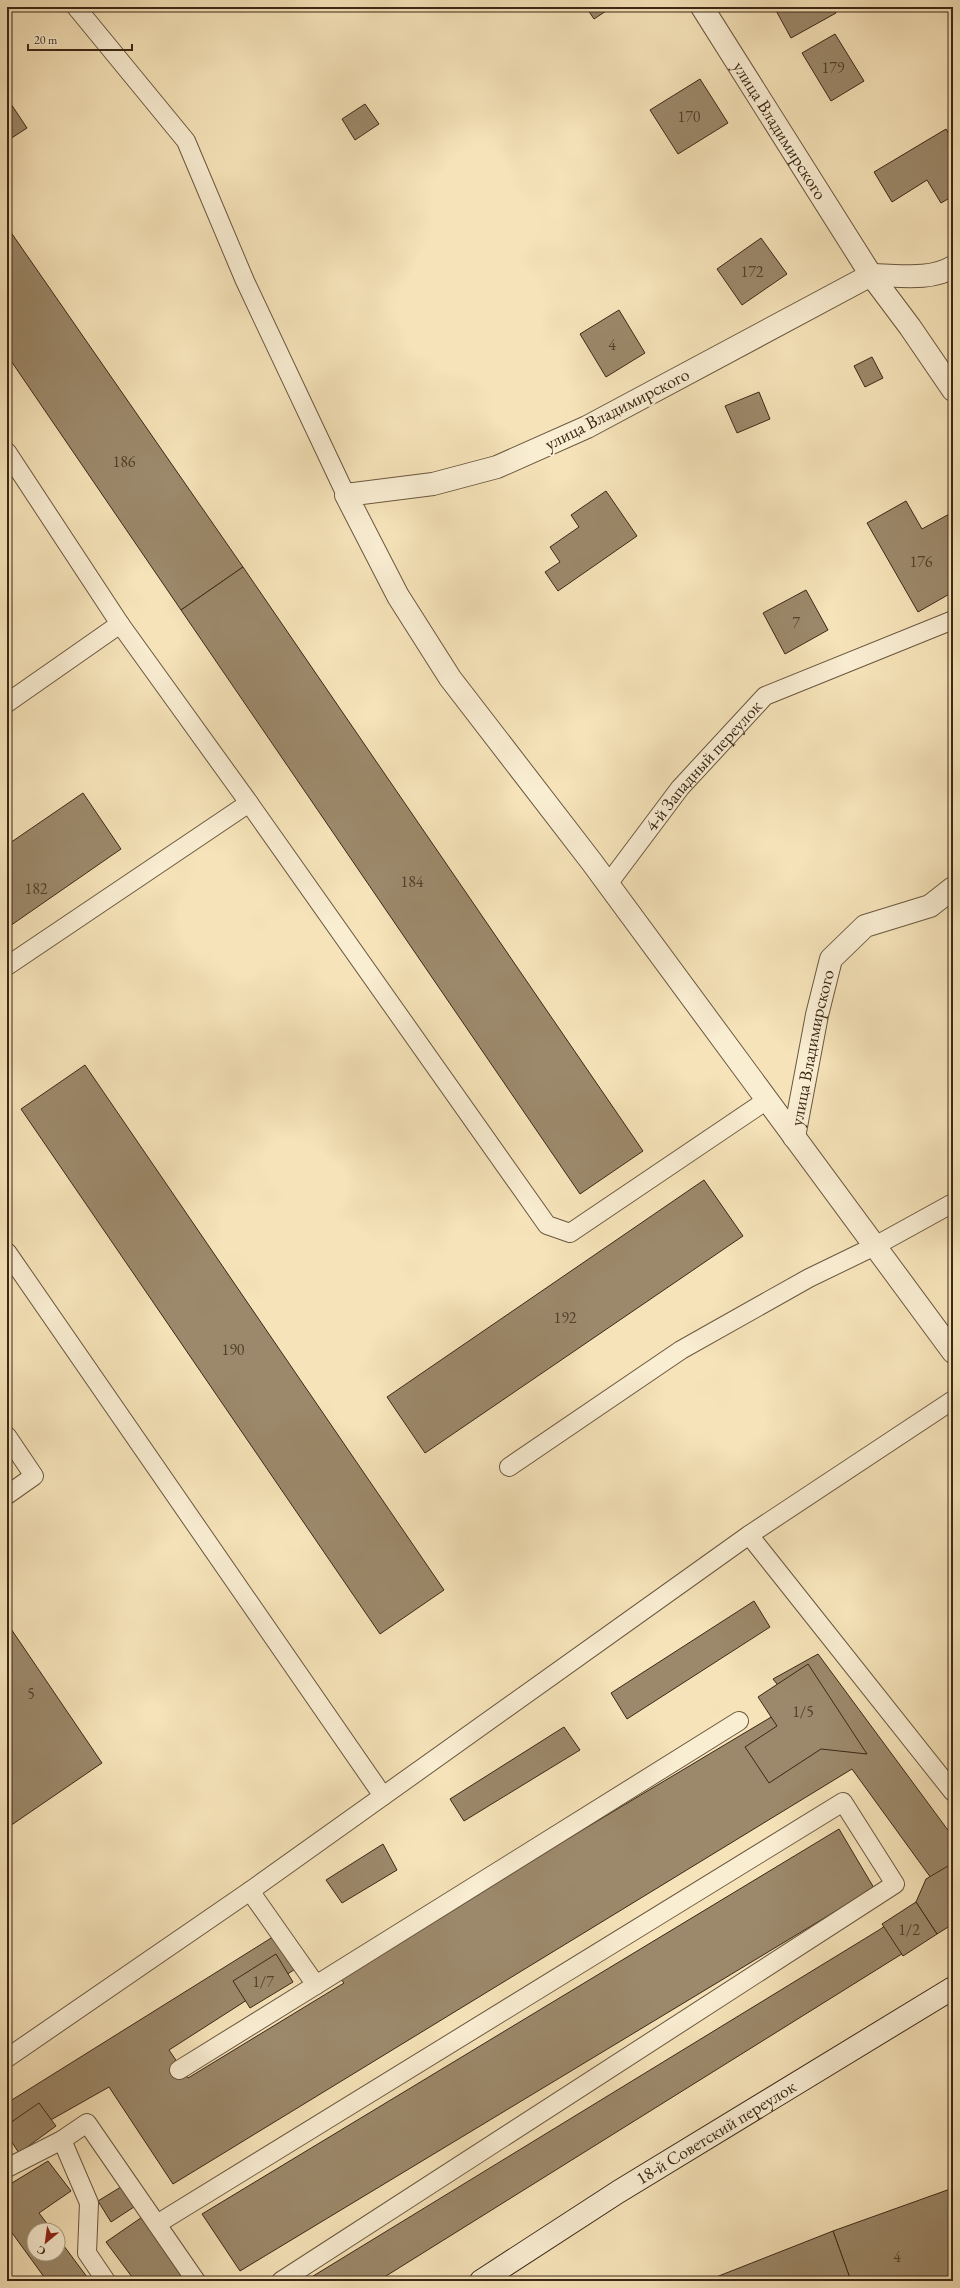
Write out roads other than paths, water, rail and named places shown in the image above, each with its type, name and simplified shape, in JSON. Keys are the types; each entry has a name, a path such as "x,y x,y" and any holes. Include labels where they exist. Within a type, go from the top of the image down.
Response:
{"street":[{"name":"улица Владимирского","path":"702,7 871,274 910,327 953,390"},
{"path":"871,274 917,276 943,273 953,267"},
{"name":"улица Владимирского","path":"346,495 433,484 498,467 587,427 871,274"},
{"path":"346,495 398,596 450,678 608,884 953,1352"},
{"name":"улица Владимирского","path":"794,1137 817,1015 831,959 865,926 930,906 953,888"},
{"name":"18-й Советский переулок","path":"481,2281 503,2275 618,2192 953,1988"}],"lane":[{"path":"76,7 186,141 245,281 346,495"},
{"path":"7,452 120,624 249,803 547,1224 570,1232 767,1100"},
{"name":"4-й Западный переулок","path":"608,884 680,788 765,696 953,620"},
{"path":"7,703 120,624"},
{"path":"7,966 249,803"},
{"path":"509,1467 681,1350 809,1278 875,1246 953,1203"},
{"path":"7,1252 383,1796"},
{"path":"7,2058 250,1891 749,1535 953,1400"},
{"path":"7,1436 34,1476 7,1495"},
{"path":"749,1535 953,1792"},
{"path":"179,2070 739,1721"},
{"path":"157,2224 843,1802 895,1884 281,2281"},
{"path":"250,1891 316,1985"},
{"path":"7,2168 62,2140 86,2123 196,2281"},
{"path":"62,2140 89,2203 87,2253 106,2281"}]}
